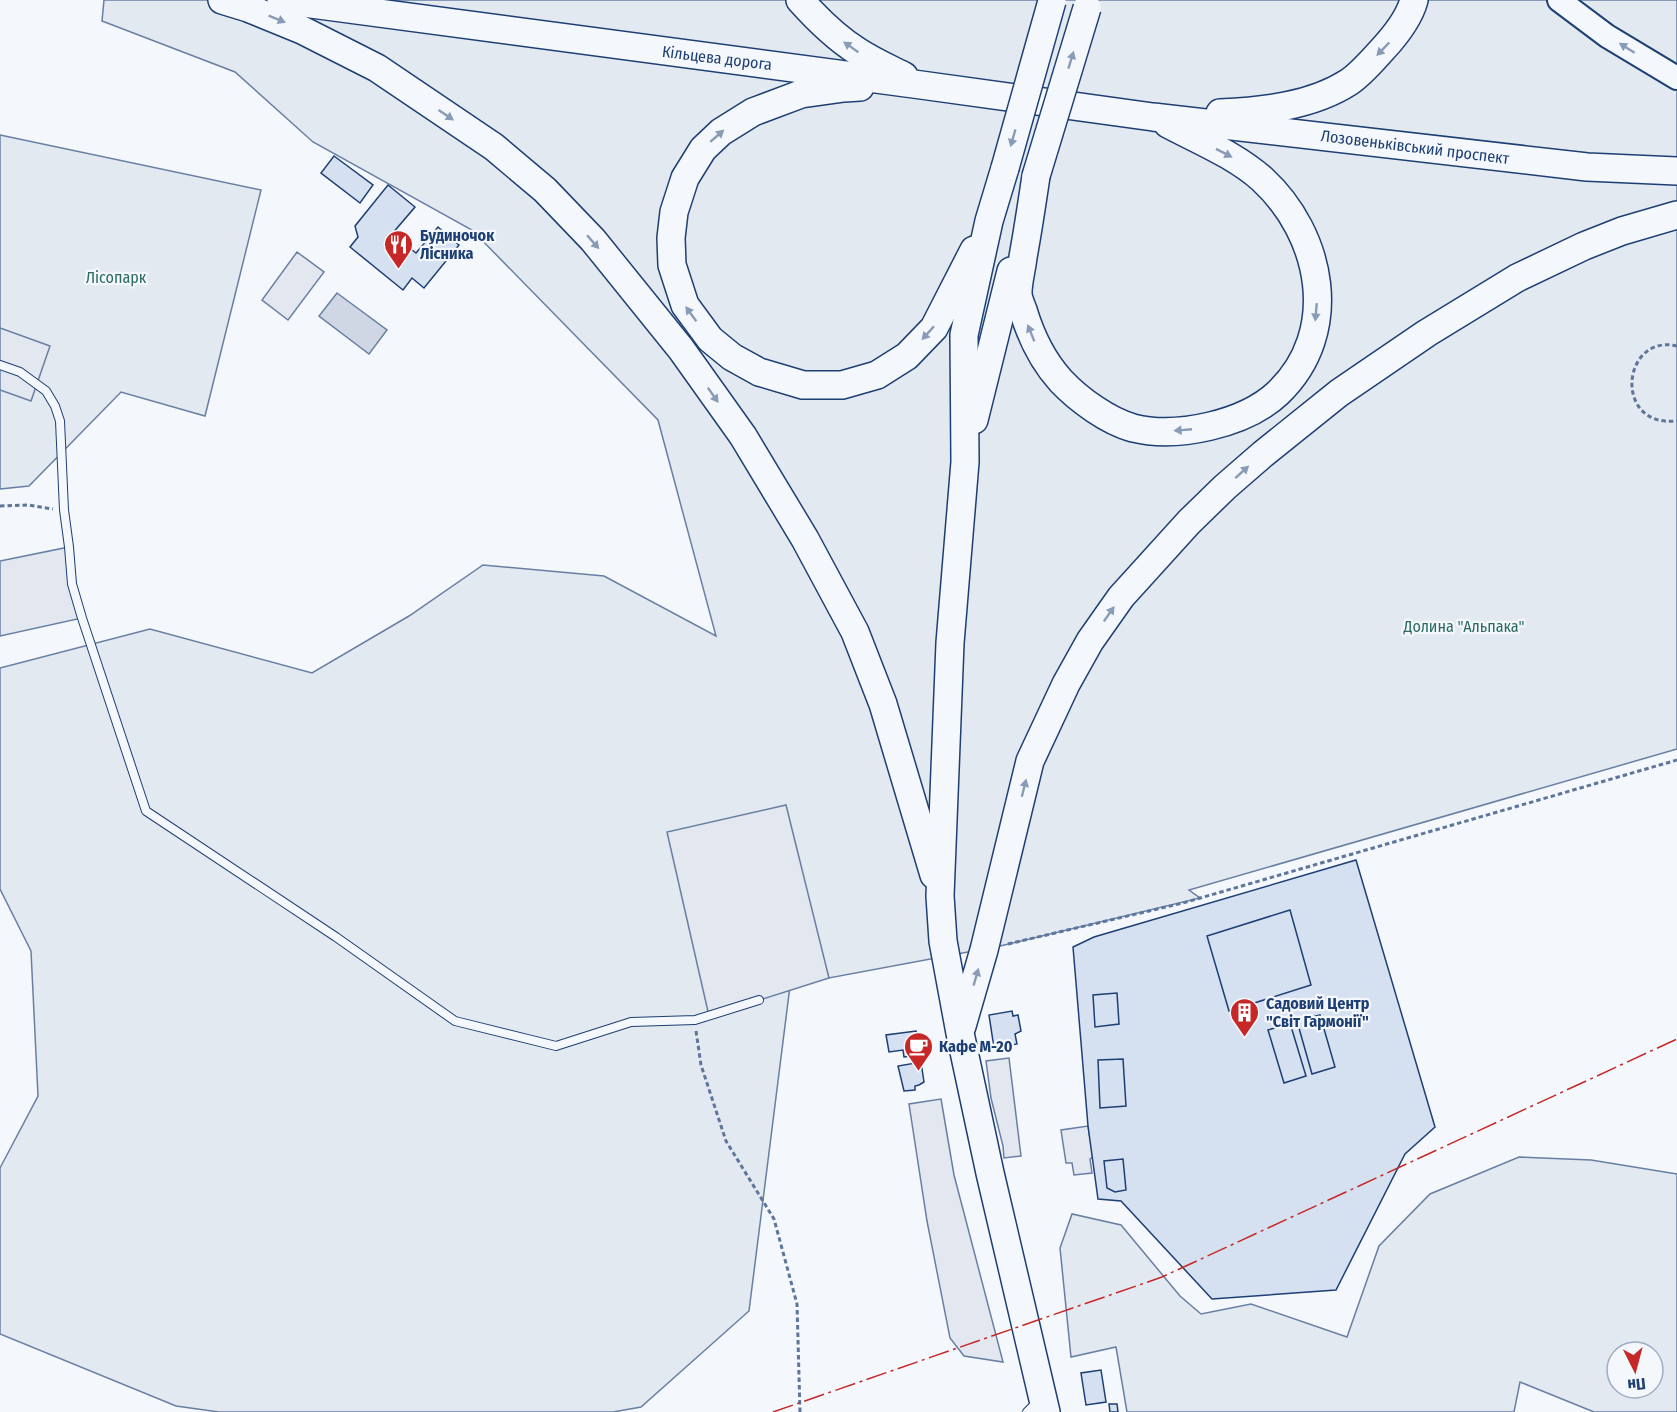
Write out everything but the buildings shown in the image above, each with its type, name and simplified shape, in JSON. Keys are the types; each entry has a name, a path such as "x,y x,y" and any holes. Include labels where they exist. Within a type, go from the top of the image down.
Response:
{"highway":[{"path":"222,0 302,30 377,68 494,147 545,190 593,240 681,349 743,436 805,539 855,632 883,704 940,896"},
{"name":"Кільцева дорога","path":"281,0 1153,117"},
{"path":"800,0 821,24 858,52 921,85"},
{"path":"1039,1407 960,1033 943,941 940,896 950,643 965,462 964,335 989,221 1052,0"},
{"path":"1153,117 1237,112 1291,105 1318,97 1349,81 1380,53 1396,35 1414,0"},
{"path":"965,462 992,345 1036,176 1089,3"},
{"path":"921,85 844,88 801,94 753,112 721,132 703,149 685,178 674,212 671,238 672,266 685,305 710,339 732,357 759,372 803,385 842,385 877,375 907,356 934,328 989,221"},
{"path":"1036,176 1018,294 1037,347 1050,369 1074,395 1102,414 1132,428 1160,432 1194,429 1226,422 1252,411 1278,393 1296,370 1310,345 1317,316 1318,290 1313,260 1293,216 1262,179 1240,162 1153,117"},
{"name":"Лозовеньківський проспект","path":"1153,117 1587,167 1677,171"},
{"path":"960,1033 984,950 1030,761 1066,684 1090,641 1120,597 1189,522 1240,474 1339,393 1426,333 1518,278 1553,260 1622,231 1677,214"}],"main road":[{"path":"1559,0 1607,36 1677,78"}],"lane":[{"path":"0,365 20,372 46,391 55,406 60,422 64,510 72,584 146,812 336,937 455,1021 556,1046 632,1022 695,1020 759,1000"}],"path":[{"path":"1677,346 1659,346 1647,352 1638,361 1632,373 1630,387 1634,400 1642,411 1653,419 1666,422 1677,421"},
{"path":"0,506 28,505 64,510"},
{"path":"984,950 1183,903 1677,760"},
{"path":"695,1020 701,1065 726,1141 774,1220 797,1304 800,1412"}],"green space":[{"name":"Долина \"Альпака\"","path":"104,0 1677,0 1677,749 1189,890 1200,898 1000,946 829,978 802,891 749,1311 641,1407 613,1412 219,1412 176,1406 0,1334 0,1168 38,1096 31,951 0,889 0,668 150,629 312,673 409,616 483,565 604,576 716,636 658,420 472,230 313,142 235,72 102,21"},
{"name":"Лісопарк","path":"0,135 261,190 205,416 121,392 29,486 0,489"},
{"path":"1519,1157 1591,1160 1677,1174 1677,1412 1594,1412 1520,1382 1514,1412 1127,1412 1116,1347 1071,1357 1060,1248 1072,1214 1121,1225 1180,1296 1201,1314 1251,1304 1347,1337 1379,1246 1430,1194"}],"shaded area":[{"path":"297,252 324,272 288,320 262,300"},
{"path":"337,293 387,330 369,354 319,316"},
{"path":"0,328 50,346 31,401 0,390"},
{"path":"69,547 82,618 0,636 0,561"},
{"path":"786,805 829,978 709,1016 667,832"},
{"path":"1009,1058 1021,1156 1004,1158 991,1098 986,1061"},
{"path":"941,1099 954,1175 1003,1362 964,1356 950,1338 927,1221 909,1104"},
{"path":"1088,1126 1093,1157 1090,1159 1092,1173 1074,1175 1072,1163 1066,1163 1061,1130"}],"power":[{"path":"773,1412 1162,1277 1677,1039"}],"place":[{"name":"Будиночок Лісника","path":"399,270"},
{"name":"Садовий Центр \"Світ Гармонії\"","path":"1245,1038"},
{"name":"Кафе М-20","path":"918,1072"}]}
